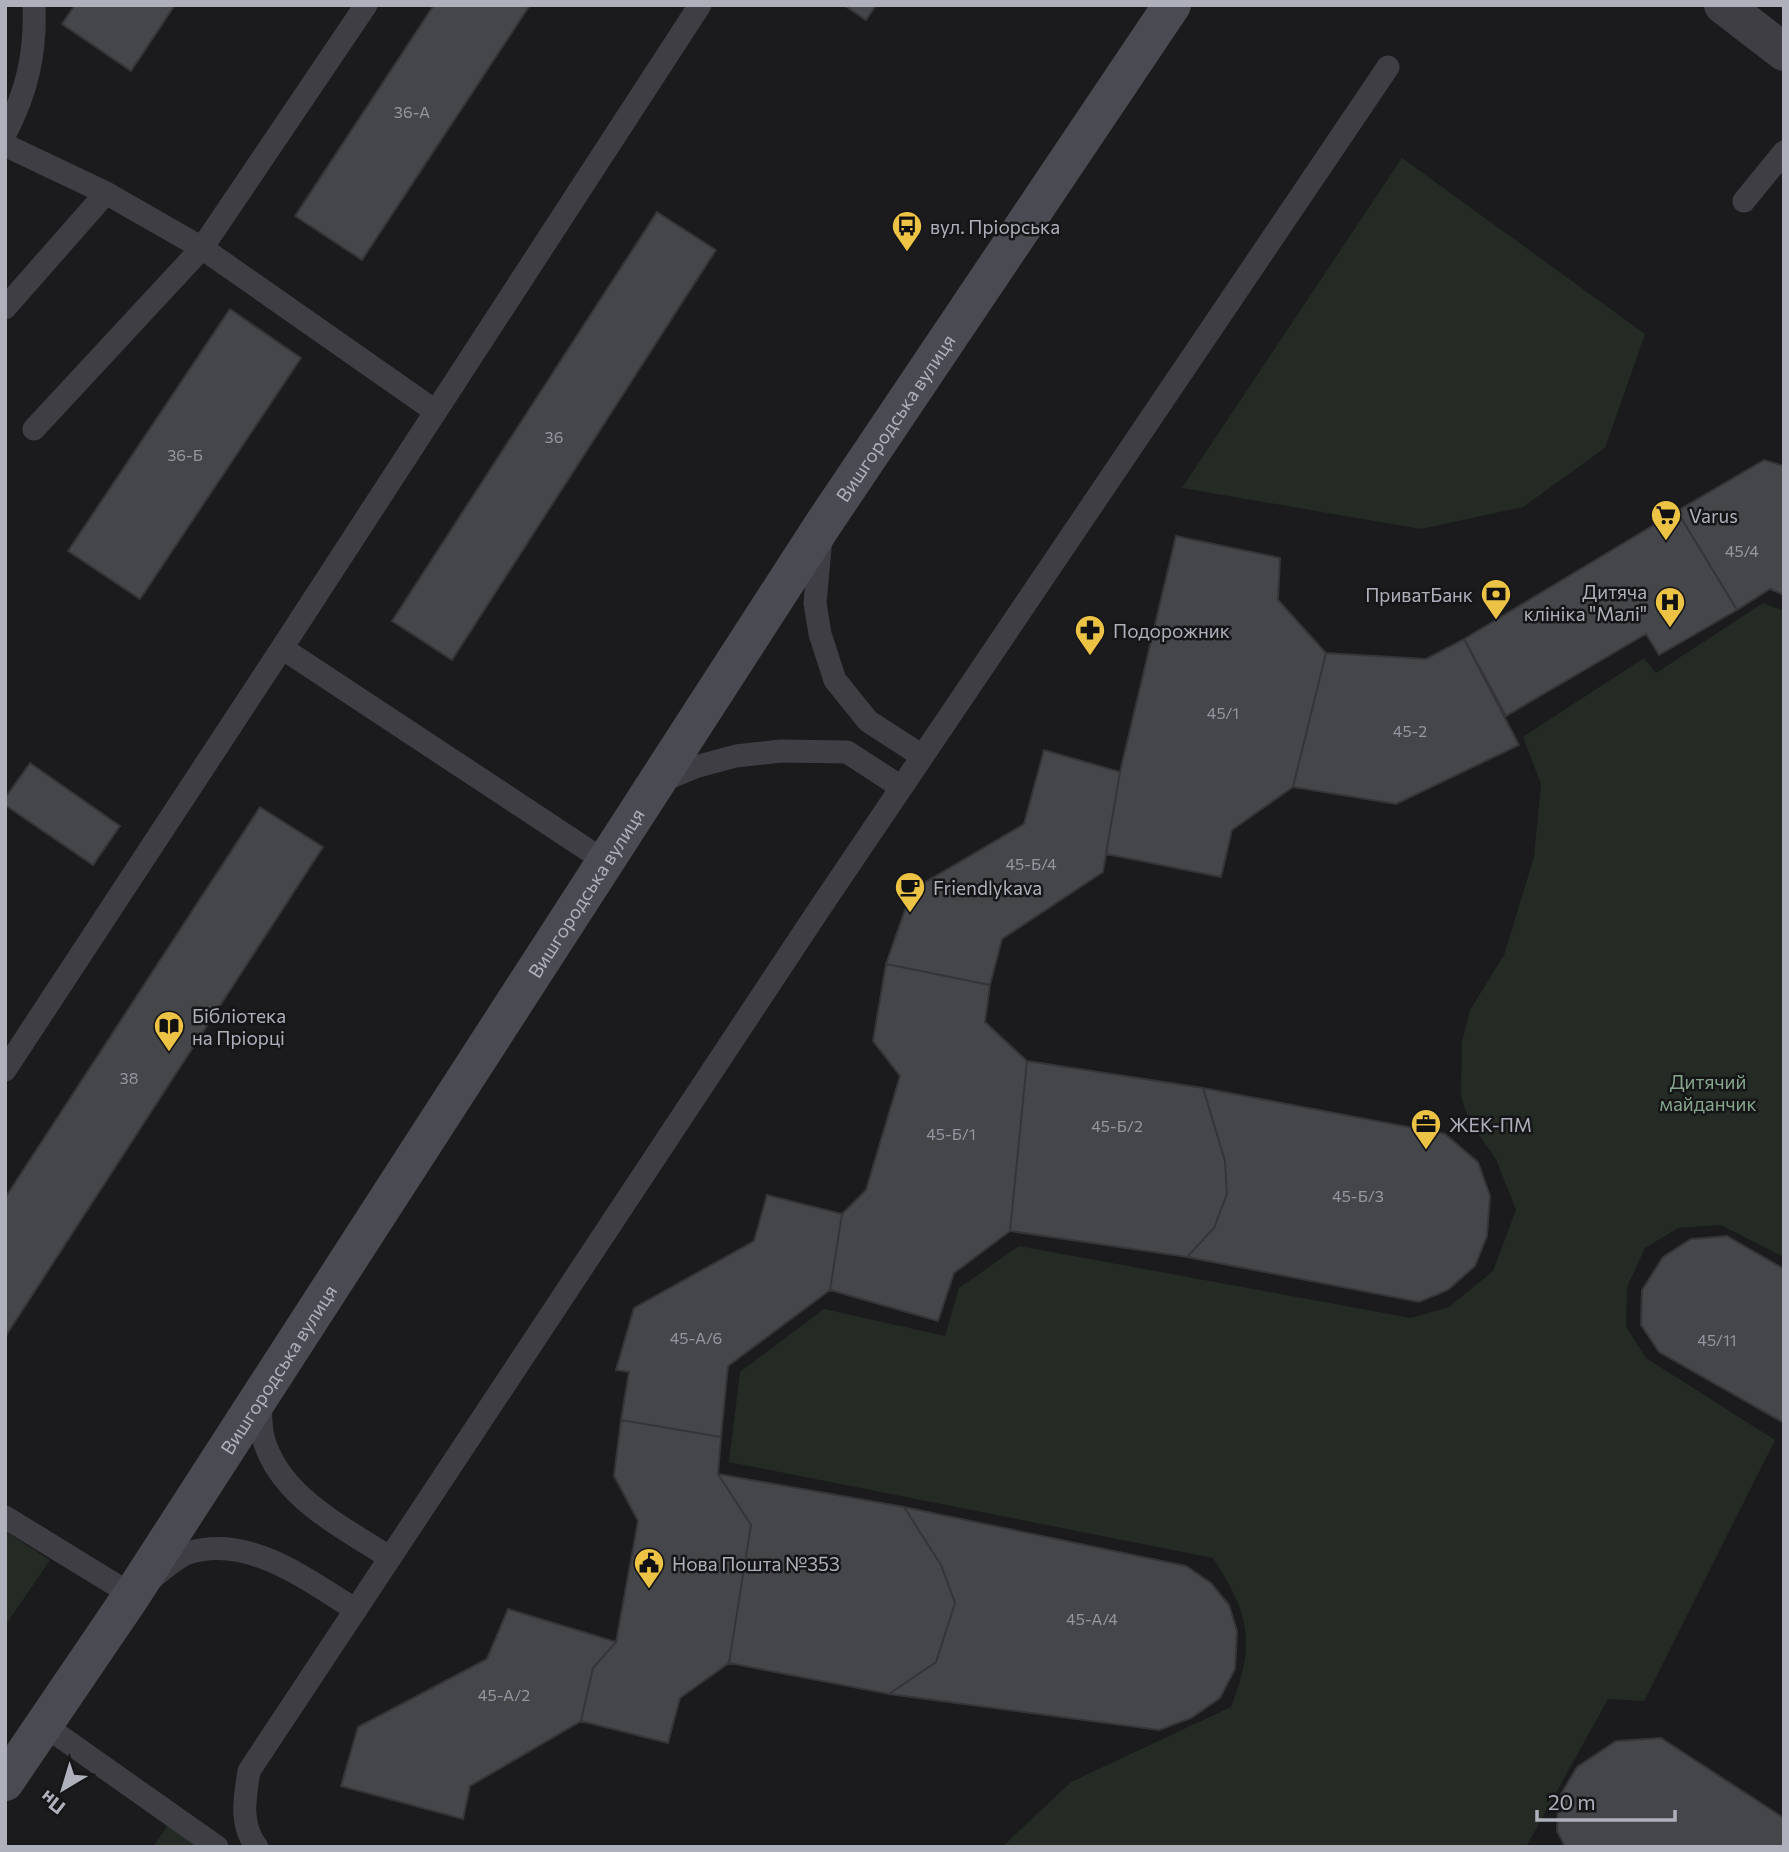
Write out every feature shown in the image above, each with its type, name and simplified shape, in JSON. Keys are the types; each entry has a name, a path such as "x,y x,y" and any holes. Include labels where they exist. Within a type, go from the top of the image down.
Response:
{"main road":[{"name":"Вишгородська вулиця","path":"5,1783 132,1595 652,785 822,526 1172,5"}],"street":[{"path":"1723,5 1784,52"}],"lane":[{"path":"5,134 24,97 36,40 34,5"},
{"path":"34,429 202,248 366,5"},
{"path":"5,1070 700,5"},
{"path":"257,1847 248,1836 244,1803 249,1771 901,787 1388,67"},
{"path":"5,145 106,193 202,248 435,411"},
{"path":"1744,201 1784,152"},
{"path":"5,308 106,193"},
{"path":"822,526 815,603 820,634 835,680 867,721 922,756"},
{"path":"282,648 603,860"},
{"path":"652,785 695,767 736,756 781,751 847,752 901,787"},
{"path":"260,1395 263,1436 276,1468 297,1493 390,1558"},
{"path":"5,1517 132,1595 187,1553 248,1552 286,1567 356,1611"},
{"path":"44,1724 217,1847"}],"green space":[{"path":"1402,158 1645,334 1605,448 1523,507 1421,529 1182,488"},
{"name":"Дитячий майданчик","path":"1763,603 1784,611 1784,1257 1721,1225 1678,1228 1645,1248 1627,1287 1626,1327 1646,1358 1775,1440 1644,1701 1608,1699 1526,1847 1002,1847 1071,1782 1231,1707 1244,1664 1246,1646 1242,1613 1235,1596 1213,1558 729,1462 740,1372 824,1309 945,1336 959,1288 1019,1246 1411,1318 1449,1307 1493,1271 1516,1210 1496,1159 1469,1121 1461,1096 1462,1042 1470,1010 1504,955 1534,857 1541,784 1523,737 1644,658 1656,673"},
{"path":"5,1531 50,1560 5,1626"},
{"path":"172,1819 214,1847 153,1847"}],"building":[{"path":"75,5 175,5 131,71 62,24"},
{"path":"434,5 530,5 362,260 295,216"},
{"path":"844,5 876,5 866,20"},
{"path":"657,212 716,250 452,660 392,621"},
{"path":"230,309 301,358 140,599 68,551"},
{"path":"1764,460 1784,466 1784,595 1770,589 1737,610 1677,511"},
{"path":"1677,511 1737,610 1659,655 1646,634 1506,716 1464,639"},
{"path":"1176,536 1280,558 1278,600 1326,653 1293,787 1232,830 1221,877 1106,854 1120,772"},
{"path":"1464,639 1519,745 1396,804 1293,787 1326,653 1426,659"},
{"path":"1044,750 1120,772 1103,872 1002,939 990,985 886,964 912,890 1024,824"},
{"path":"30,763 120,826 93,865 5,805 5,798"},
{"path":"260,807 323,847 5,1337 5,1198"},
{"path":"886,964 990,985 985,1022 1027,1061 1010,1231 954,1273 938,1321 830,1290 842,1214 866,1190 900,1076 873,1041"},
{"path":"1027,1061 1203,1088 1225,1161 1227,1194 1214,1228 1187,1257 1010,1231"},
{"path":"1203,1088 1445,1134 1478,1162 1490,1196 1487,1236 1475,1266 1448,1290 1419,1302 1187,1257 1214,1228 1227,1194 1225,1161"},
{"path":"767,1195 842,1214 830,1290 728,1366 721,1437 621,1420 629,1372 616,1370 634,1308 754,1241"},
{"path":"1727,1236 1784,1269 1784,1423 1659,1352 1641,1325 1642,1290 1663,1257 1691,1239"},
{"path":"621,1420 721,1437 718,1474 751,1525 729,1663 680,1698 668,1743 581,1721 593,1668 616,1642 638,1521 614,1476"},
{"path":"718,1474 904,1507 941,1565 955,1603 936,1662 889,1694 729,1663 751,1525"},
{"path":"904,1507 1186,1566 1211,1583 1229,1605 1237,1631 1235,1669 1220,1698 1191,1718 1159,1730 889,1694 936,1662 955,1603 941,1565"},
{"path":"508,1609 616,1642 593,1668 581,1721 470,1786 463,1819 341,1786 358,1727 487,1659"},
{"path":"1661,1738 1784,1818 1784,1847 1565,1847 1557,1831 1558,1799 1577,1767 1616,1741"}],"place":[{"name":"вул. Пріорська","path":"907,253"},
{"name":"Varus","path":"1666,542"},
{"name":"ПриватБанк","path":"1496,621"},
{"name":"Дитяча клініка \"Малі\"","path":"1670,629"},
{"name":"Подорожник","path":"1090,657"},
{"name":"Friendlykava","path":"910,914"},
{"name":"Бібліотека на Пріорці","path":"169,1053"},
{"name":"ЖЕК-ПМ","path":"1426,1151"},
{"name":"Нова Пошта №353","path":"649,1590"}]}
